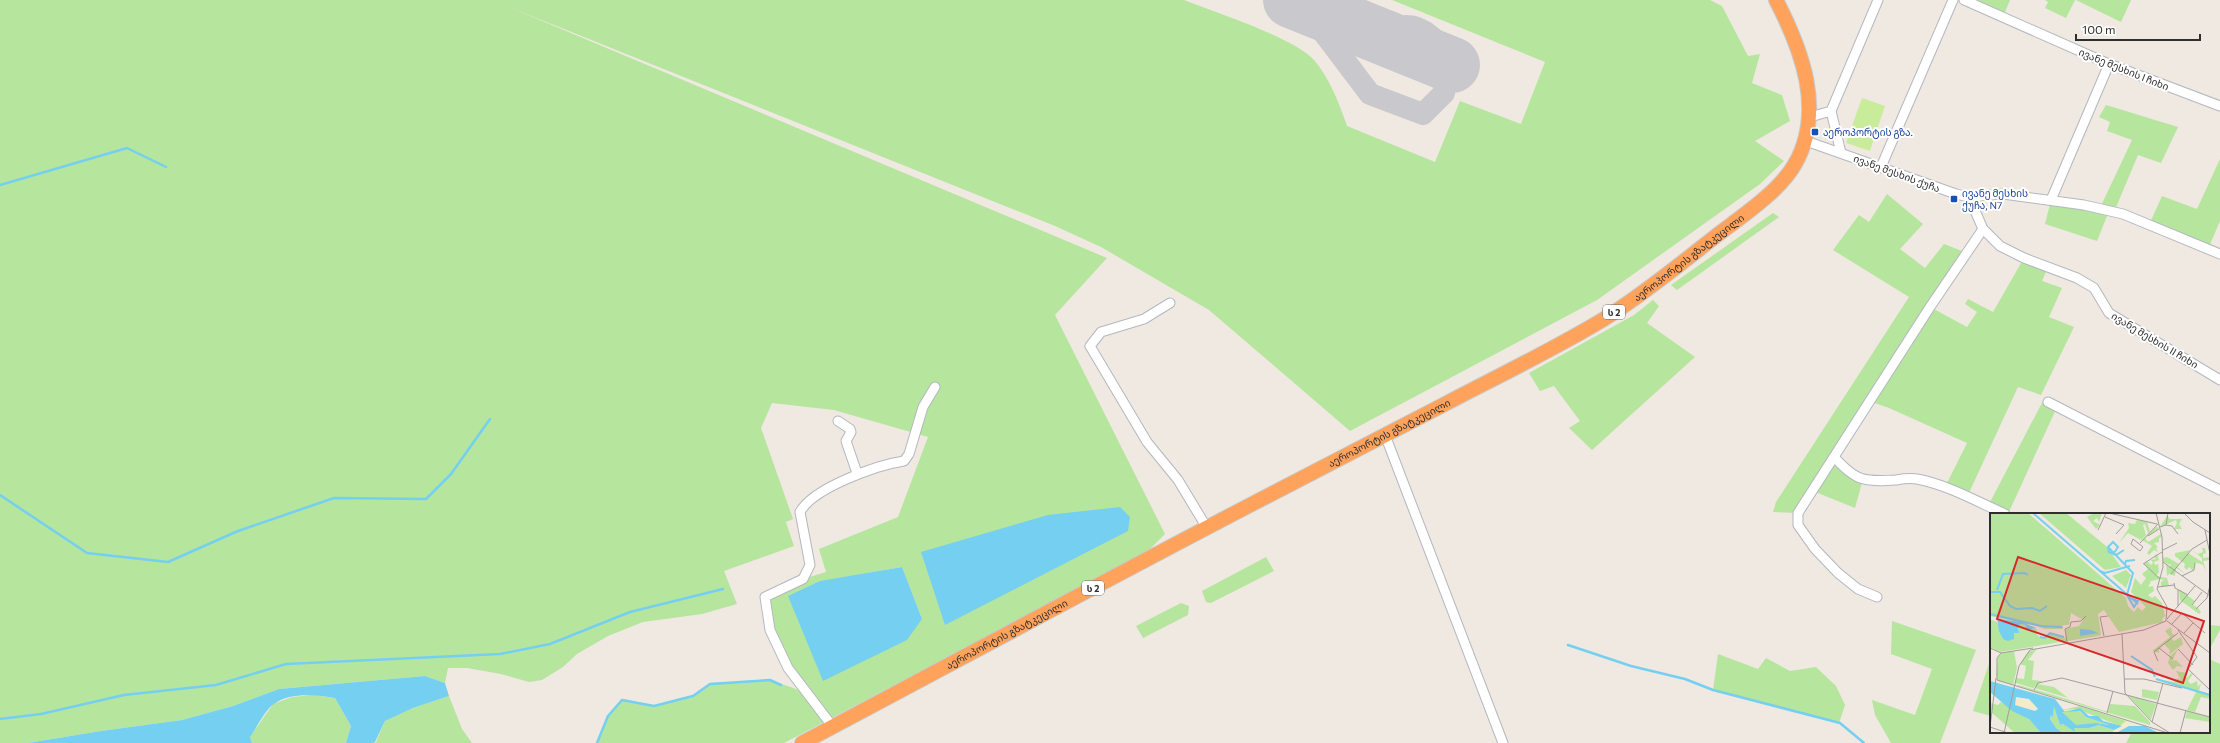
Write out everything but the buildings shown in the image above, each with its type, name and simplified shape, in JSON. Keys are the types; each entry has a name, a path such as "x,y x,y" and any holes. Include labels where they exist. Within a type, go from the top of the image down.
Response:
{"highway":[{"name":"აეროპორტის გზატკეცილი","path":"802,743 1597,322 1643,292 1758,203 1793,168 1806,141 1810,117 1810,99 1804,69 1796,43 1776,0"}],"street":[{"path":"1841,153 1831,111 1878,0"},
{"path":"1881,167 1953,0"},
{"name":"ივანე მესხის I ჩიხი","path":"1964,0 2109,64 2220,106"},
{"path":"2051,200 2109,64"},
{"path":"1810,117 1831,111"},
{"name":"ივანე მესხის ქუჩა","path":"1806,141 1956,194 1969,197 2003,194 2084,205 2123,214 2220,254"},
{"name":"ივანე მესხის II ჩიხი","path":"1969,197 1983,229 2000,246 2024,258 2077,278 2094,288 2109,313 2220,380"},
{"path":"1877,597 1858,589 1838,573 1815,549 1798,525 1798,513 1930,307 1983,229"},
{"path":"1170,303 1144,319 1100,332 1090,346 1147,442 1178,480 1207,528"},
{"path":"833,727 788,668 770,630 765,597 803,579 810,565 800,512 805,503 857,473 886,464 904,461 909,454 923,407 935,388"},
{"path":"2048,402 2220,490"},
{"path":"838,422 850,429 851,432 846,441 857,473"},
{"path":"1385,435 1503,743"},
{"path":"1834,457 1849,473 1858,478 1870,481 1916,478 1945,487 2003,513"}],"green space":[{"path":"0,0 1184,0 1253,26 1290,43 1304,52 1314,60 1325,75 1347,126 1435,162 1460,101 1521,124 1545,62 1392,0 1710,0 1722,6 1748,56 1760,54 1752,83 1782,95 1790,121 1755,141 1784,161 1760,184 1597,300 1350,431 1209,310 1101,247 1055,226 509,7 1107,258 1055,315 1165,534 1146,553 784,743 597,743 608,716 622,700 654,706 693,696 710,684 770,680 808,693 788,668 770,630 765,597 803,579 826,572 819,549 898,517 928,437 834,410 772,403 761,428 793,519 786,522 794,546 724,571 737,604 702,614 643,622 608,636 577,654 563,667 542,680 529,682 501,674 467,668 448,668 445,683 425,676 279,689 233,706 182,720 28,743 0,743","holes":["902,567 922,619 867,573"]},
{"path":"1975,0 2010,0 2003,17 1974,4"},
{"path":"2045,0 2075,0 2066,18 2045,8 2048,2"},
{"path":"2076,0 2131,0 2121,22"},
{"path":"1862,98 1885,106 1870,151 1846,143"},
{"path":"2106,105 2178,127 2161,163 2138,155 2114,212 2109,211 2097,241 2045,224 2051,200 2100,208 2132,140 2107,131 2110,122 2099,117"},
{"path":"2220,159 2220,221 2208,249 2149,225 2162,196 2197,209"},
{"path":"1887,194 1923,224 1900,249 1925,268 1944,244 1967,253 1930,307 1967,327 1977,312 1965,304 1968,299 1993,312 2024,258 2048,267 2042,281 2062,288 2049,317 2074,327 2041,395 2018,387 1967,497 1945,487 1967,443 1889,408 1869,401 1834,457 1863,479 1855,508 1813,491 1798,513 1773,512 1776,502 1909,297 1833,250 1859,215 1869,222"},
{"path":"1773,213 1779,217 1677,290 1671,285"},
{"path":"1653,300 1659,306 1647,323 1695,357 1592,450 1569,428 1580,421 1554,386 1540,391 1529,373 1634,315"},
{"path":"2044,399 2057,407 2008,513 1988,506"},
{"path":"1266,557 1274,571 1211,603 1206,602 1202,591"},
{"path":"1181,603 1189,606 1188,615 1143,638 1136,626"},
{"path":"1892,621 1976,650 1940,743 1891,743 1875,715 1872,700 1915,715 1932,669 1891,654"},
{"path":"2210,625 2220,626 2220,630 2210,648"},
{"path":"1718,654 1758,669 1766,658 1790,671 1816,667 1836,686 1845,705 1839,723 1713,690"},
{"path":"2210,659 2220,664 2220,743 2126,743 2131,733 2210,733"},
{"path":"1990,661 1990,716 1973,711"},
{"path":"313,695 335,698 351,726 346,743 252,743 250,737 273,704 292,697"},
{"path":"449,696 462,729 472,743 373,743 376,742 385,721 413,708"}],"water":[{"path":"1120,507 1130,517 1128,531 945,625 921,552 1048,515"},
{"path":"902,567 922,619 907,640 823,681 788,596 820,581"},
{"path":"425,676 445,683 449,696 413,708 385,721 375,742 373,743 346,743 351,726 335,698 303,695 280,700 271,706 264,714 250,737 252,743 28,743 182,720 233,706 279,689"}],"waterway":[{"path":"0,185 127,148 166,167"},
{"path":"0,495 87,553 168,562 238,531 334,498 426,499 451,474 490,419"},
{"path":"0,719 41,714 124,695 216,685 286,664 500,654 550,644 630,612 723,589"},
{"path":"1568,645 1631,666 1685,679 1713,690 1840,723 1864,743"},
{"path":"597,743 608,716 622,700 654,706 693,696 710,684 770,680 781,685"}],"taxiway":[{"path":"1302,0 1302,4 1370,94 1423,114 1444,93 1446,62 1437,42 1426,32 1412,27 1405,26 1390,28 1375,33"}],"runway":[{"path":"1291,0 1452,65"}],"place":[{"name":"აეროპორტის გზა.","path":"1815,132"},
{"name":"ივანე მესხის ქუჩა, N7","path":"1954,199"}]}
